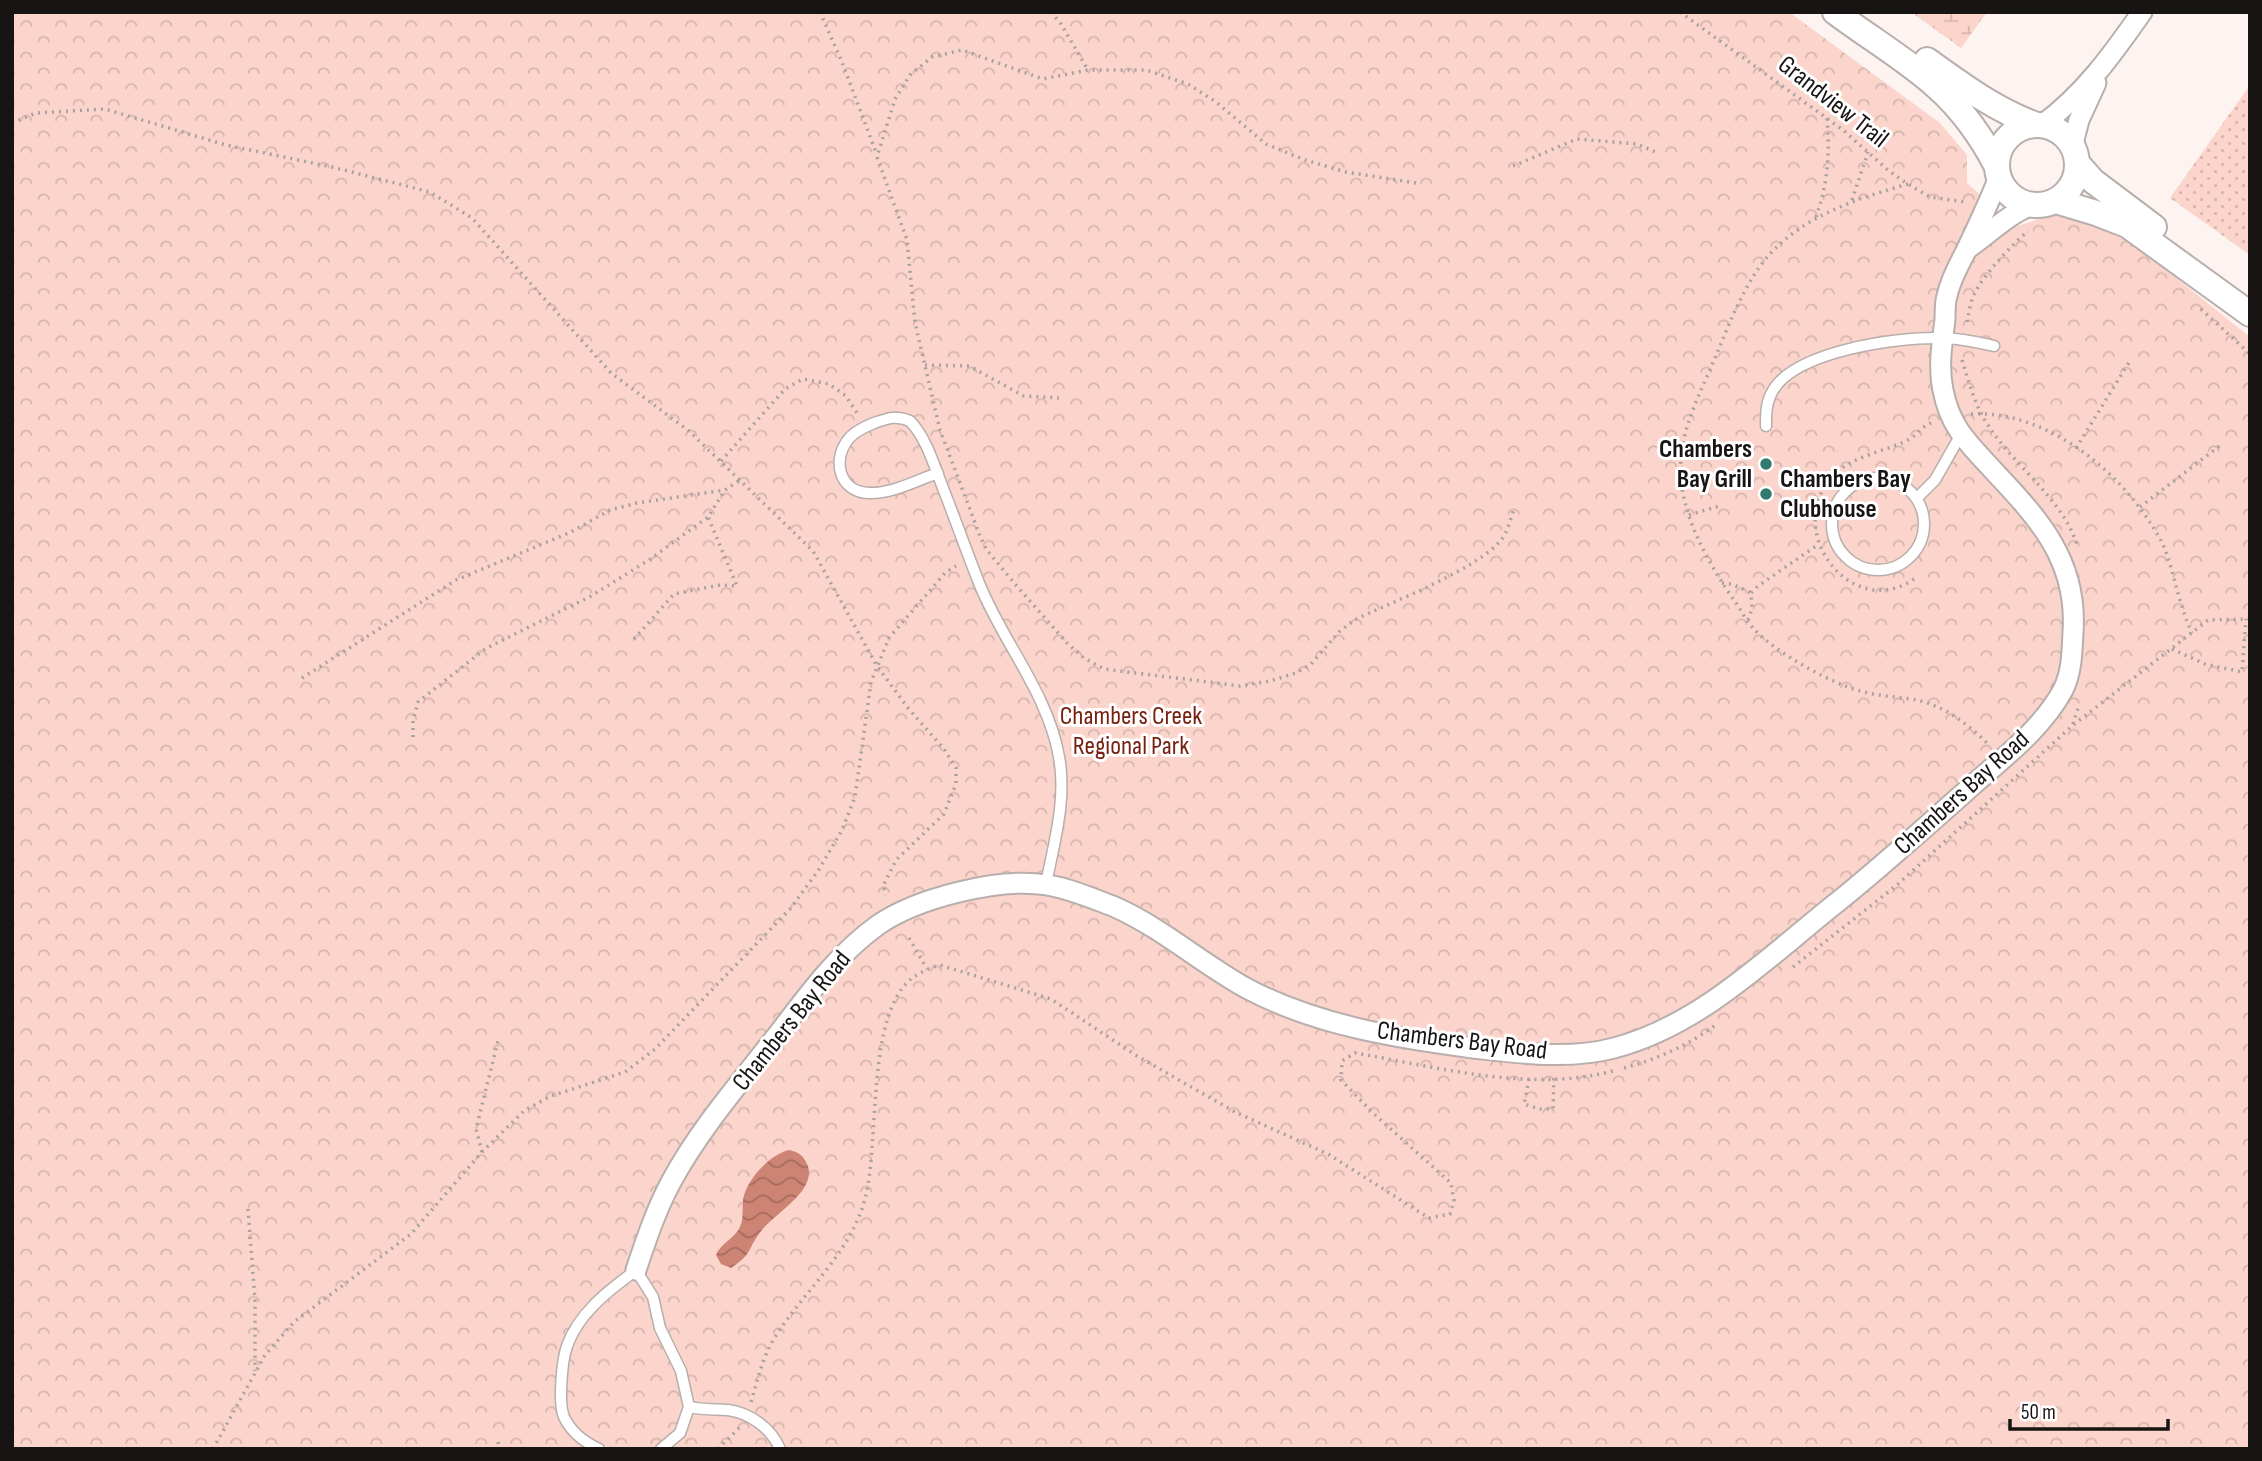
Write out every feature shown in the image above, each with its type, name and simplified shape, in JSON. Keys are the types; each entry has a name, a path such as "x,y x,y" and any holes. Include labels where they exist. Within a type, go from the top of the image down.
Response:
{"street":[{"path":"1835,12 1937,87 1967,120 1998,171"},
{"path":"1862,12 1976,96 2004,112 2058,131 2093,181 2250,296"},
{"path":"2042,210 2015,199 2002,186 1998,171 1998,152 2008,137 2019,129 2038,125 2071,103 2102,69 2142,12"},
{"path":"2042,210 2065,194 2074,181 2079,121 2102,69"},
{"name":"Chambers Bay Road","path":"636,1270 651,1226 671,1181 802,1002 853,946 880,923 927,900 953,893 1046,884 1117,908 1168,935 1248,989 1297,1011 1407,1039 1537,1055 1611,1049 1687,1019 1727,991 1867,878 2028,737 2062,692 2068,677 2074,620 2072,598 2061,558 2053,541 2025,503 1960,436 1943,392 1941,338 1946,297 1998,171"},
{"path":"1966,250 2000,226 2014,212 2042,210 2096,213 2127,225 2250,314"}],"lane":[{"path":"1766,426 1766,411 1771,393 1785,376 1813,359 1869,345 1941,338 1994,346"},
{"path":"937,473 866,493 849,485 840,473 839,457 848,440 865,427 892,417 910,421 924,441 937,473 992,612 1046,709 1054,734 1060,760 1060,811 1046,884"},
{"path":"1917,498 1935,480 1960,436"},
{"path":"1877,477 1906,487 1917,498 1923,512 1923,534 1913,555 1901,565 1887,570 1864,568 1844,557 1831,530 1832,514 1838,500 1848,488 1861,480 1877,477"},
{"path":"600,1449 588,1444 574,1432 563,1415 562,1392 567,1347 594,1304 636,1270 653,1297 660,1328 681,1371 689,1407 680,1433 661,1449"},
{"path":"689,1407 706,1411 728,1410 747,1416 770,1433 780,1449"}],"path":[{"path":"820,12 842,62 907,240 915,323 940,430 986,549 1067,643 1084,658 1104,669 1240,686 1296,673 1311,664 1339,632 1354,620 1468,566 1502,539 1514,510"},
{"path":"1051,12 1088,70"},
{"name":"Grandview Trail","path":"1681,12 1827,118 1908,184 1930,197 1970,202"},
{"path":"877,157 895,99 910,75 932,57 962,50 1043,79 1088,70 1146,70 1188,84 1216,102 1266,144 1305,160 1346,172 1416,183"},
{"path":"12,123 36,113 105,109 226,145 332,167 430,192 472,218 611,373 674,418 813,551 877,666 908,708 944,749 956,768 956,784 944,814 896,860 883,886 886,895"},
{"path":"1815,219 1827,179 1827,118"},
{"path":"1513,166 1577,139 1637,144 1658,153"},
{"path":"1851,201 1868,152"},
{"path":"1908,184 1851,201 1815,219 1776,249 1757,270 1724,334 1688,427 1681,457 1682,485 1689,515 1722,583 1754,630 1791,658 1847,687 1879,697 1912,699 1935,705 1976,731 1994,750"},
{"path":"1964,341 1974,294 2042,210"},
{"path":"2192,301 2250,354"},
{"path":"2076,447 2130,361"},
{"path":"924,365 969,366 1024,397 1059,398"},
{"path":"721,461 785,389 803,379 829,384 846,396 865,427"},
{"path":"1914,579 1885,590 1865,587 1841,577 1827,561 1814,532 1822,491 1834,474 1853,461 1909,439 1927,424 1951,415 2001,415 2024,421 2076,447 2121,484 2164,544 2184,617 2192,633"},
{"path":"2140,507 2222,444"},
{"path":"413,737 413,720 418,702 485,649 591,596 649,560 708,517 725,490 740,480"},
{"path":"302,678 456,580 571,532 610,510 637,503 725,490"},
{"path":"1689,515 1719,506"},
{"path":"634,639 674,594 720,585 737,586 708,517"},
{"path":"1748,620 1752,609 1751,593 1819,544"},
{"path":"213,1449 265,1355 294,1322 411,1234 482,1152 525,1110 551,1096 625,1072 655,1049 790,909 842,830 855,797 872,682 889,638 945,573 986,549"},
{"path":"1722,583 1732,584 1751,593"},
{"path":"2172,649 2205,664 2242,672 2246,619"},
{"path":"909,938 927,969"},
{"path":"482,1152 476,1129 499,1037"},
{"path":"1529,1079 1524,1104 1539,1109 1553,1109 1554,1078"},
{"path":"248,1209 255,1300 255,1373"},
{"path":"498,1441 500,1449"}],"green space":[{"name":"Chambers Creek Regional Park","path":"12,12 1789,12 1940,123 1967,155 1967,183 2015,227 2051,215 2088,222 2135,245 2250,337 2250,1449 12,1449"},
{"path":"1911,12 1987,12 1961,48"},
{"path":"2250,85 2250,255 2170,198"}],"water":[{"path":"789,1150 799,1154 806,1162 809,1172 802,1190 768,1223 743,1258 731,1268 721,1264 716,1255 740,1227 743,1200 749,1184 766,1163"}],"place":[{"name":"Chambers Bay Grill","path":"1766,464"},
{"name":"Chambers Bay Clubhouse","path":"1766,494"}]}
